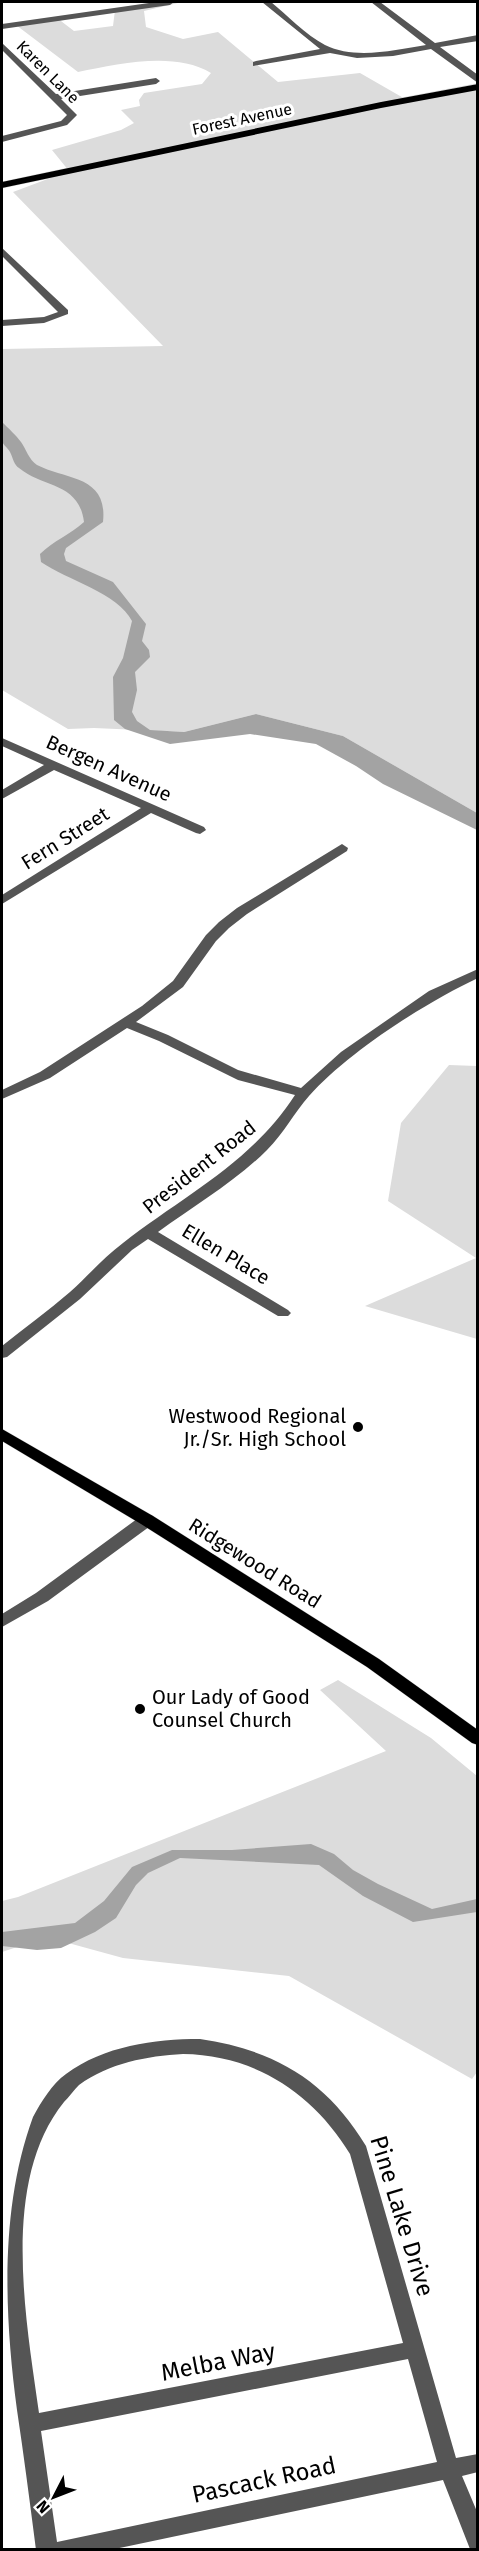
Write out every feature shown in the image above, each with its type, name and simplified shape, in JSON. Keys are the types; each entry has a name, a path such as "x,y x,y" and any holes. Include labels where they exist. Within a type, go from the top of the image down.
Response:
{"main road":[{"name":"Forest Avenue","path":"2,185 390,103 477,87"},
{"name":"Ridgewood Road","path":"2,1434 147,1520 373,1663 477,1739"}],"street":[{"path":"2,27 170,2"},
{"path":"266,2 320,46 330,50 375,55 477,38"},
{"path":"375,2 477,80"},
{"name":"Karen Lane","path":"2,46 72,115 69,120 2,138"},
{"path":"256,64 330,50"},
{"path":"54,97 156,81"},
{"path":"2,251 64,309 63,315 51,319 2,323"},
{"name":"Bergen Avenue","path":"2,742 200,830"},
{"path":"2,795 53,765"},
{"name":"Fern Street","path":"2,900 150,808"},
{"path":"2,1095 45,1075 162,998 178,984 211,938 224,925 242,911 342,848"},
{"name":"President Road","path":"2,1353 51,1316 108,1263 147,1232 241,1165 262,1147 286,1120 304,1093 327,1071 366,1040 434,994 477,973"},
{"path":"125,1023 160,1035 250,1079 304,1093"},
{"name":"Ellen Place","path":"147,1232 283,1313"},
{"path":"5,1615 147,1520"},
{"name":"Pine Lake Drive","path":"47,2550 4,2245 10,2175 15,2151 26,2128 39,2109 58,2090 81,2074 103,2062 150,2049 176,2046 230,2052 257,2060 283,2073 312,2092 333,2111 350,2133 359,2152 449,2469 477,2542"},
{"name":"Melba Way","path":"30,2424 416,2349"},
{"name":"Pascack Road","path":"61,2550 477,2463"}],"shaded area":[{"path":"182,2 144,11 146,27 183,39 218,32 278,82 360,73 407,100 477,87 477,813 343,736 256,714 184,732 68,729 2,690 2,349 163,346 13,192 69,171 52,150 121,130 134,123 121,110 140,106 139,100 144,93 202,84 211,73 180,62 163,61 128,63 78,72 16,25 57,18 74,31 113,26 115,10"},
{"path":"2,422 19,439 34,463 83,482 99,495 103,507 103,522 66,548 64,554 66,561 113,582 146,624 142,641 149,650 150,657 135,672 137,690 132,712 137,721 150,730 184,732 256,714 343,736 477,813 477,830 383,784 316,744 250,734 170,744 125,729 114,720 113,677 123,658 132,621 116,602 41,562 40,554 84,522 81,509 68,493 17,467 2,441"},
{"path":"449,1065 477,1066 477,1339 365,1306 476,1258 388,1201 401,1123"},
{"path":"338,1680 431,1738 477,1776 477,2072 472,2079 289,1976 123,1958 61,1941 23,1945 2,1952 2,1901 18,1897 386,1751 320,1690"},
{"path":"311,1844 334,1854 353,1870 378,1884 432,1909 477,1899 477,1912 413,1922 363,1896 319,1865 180,1858 148,1873 136,1885 116,1918 95,1932 61,1948 37,1950 2,1946 2,1932 75,1923 104,1901 132,1867 172,1850 232,1850"}],"place":[{"name":"Westwood Regional Jr./Sr. High School","path":"358,1427"},
{"name":"Our Lady of Good Counsel Church","path":"140,1709"}]}
